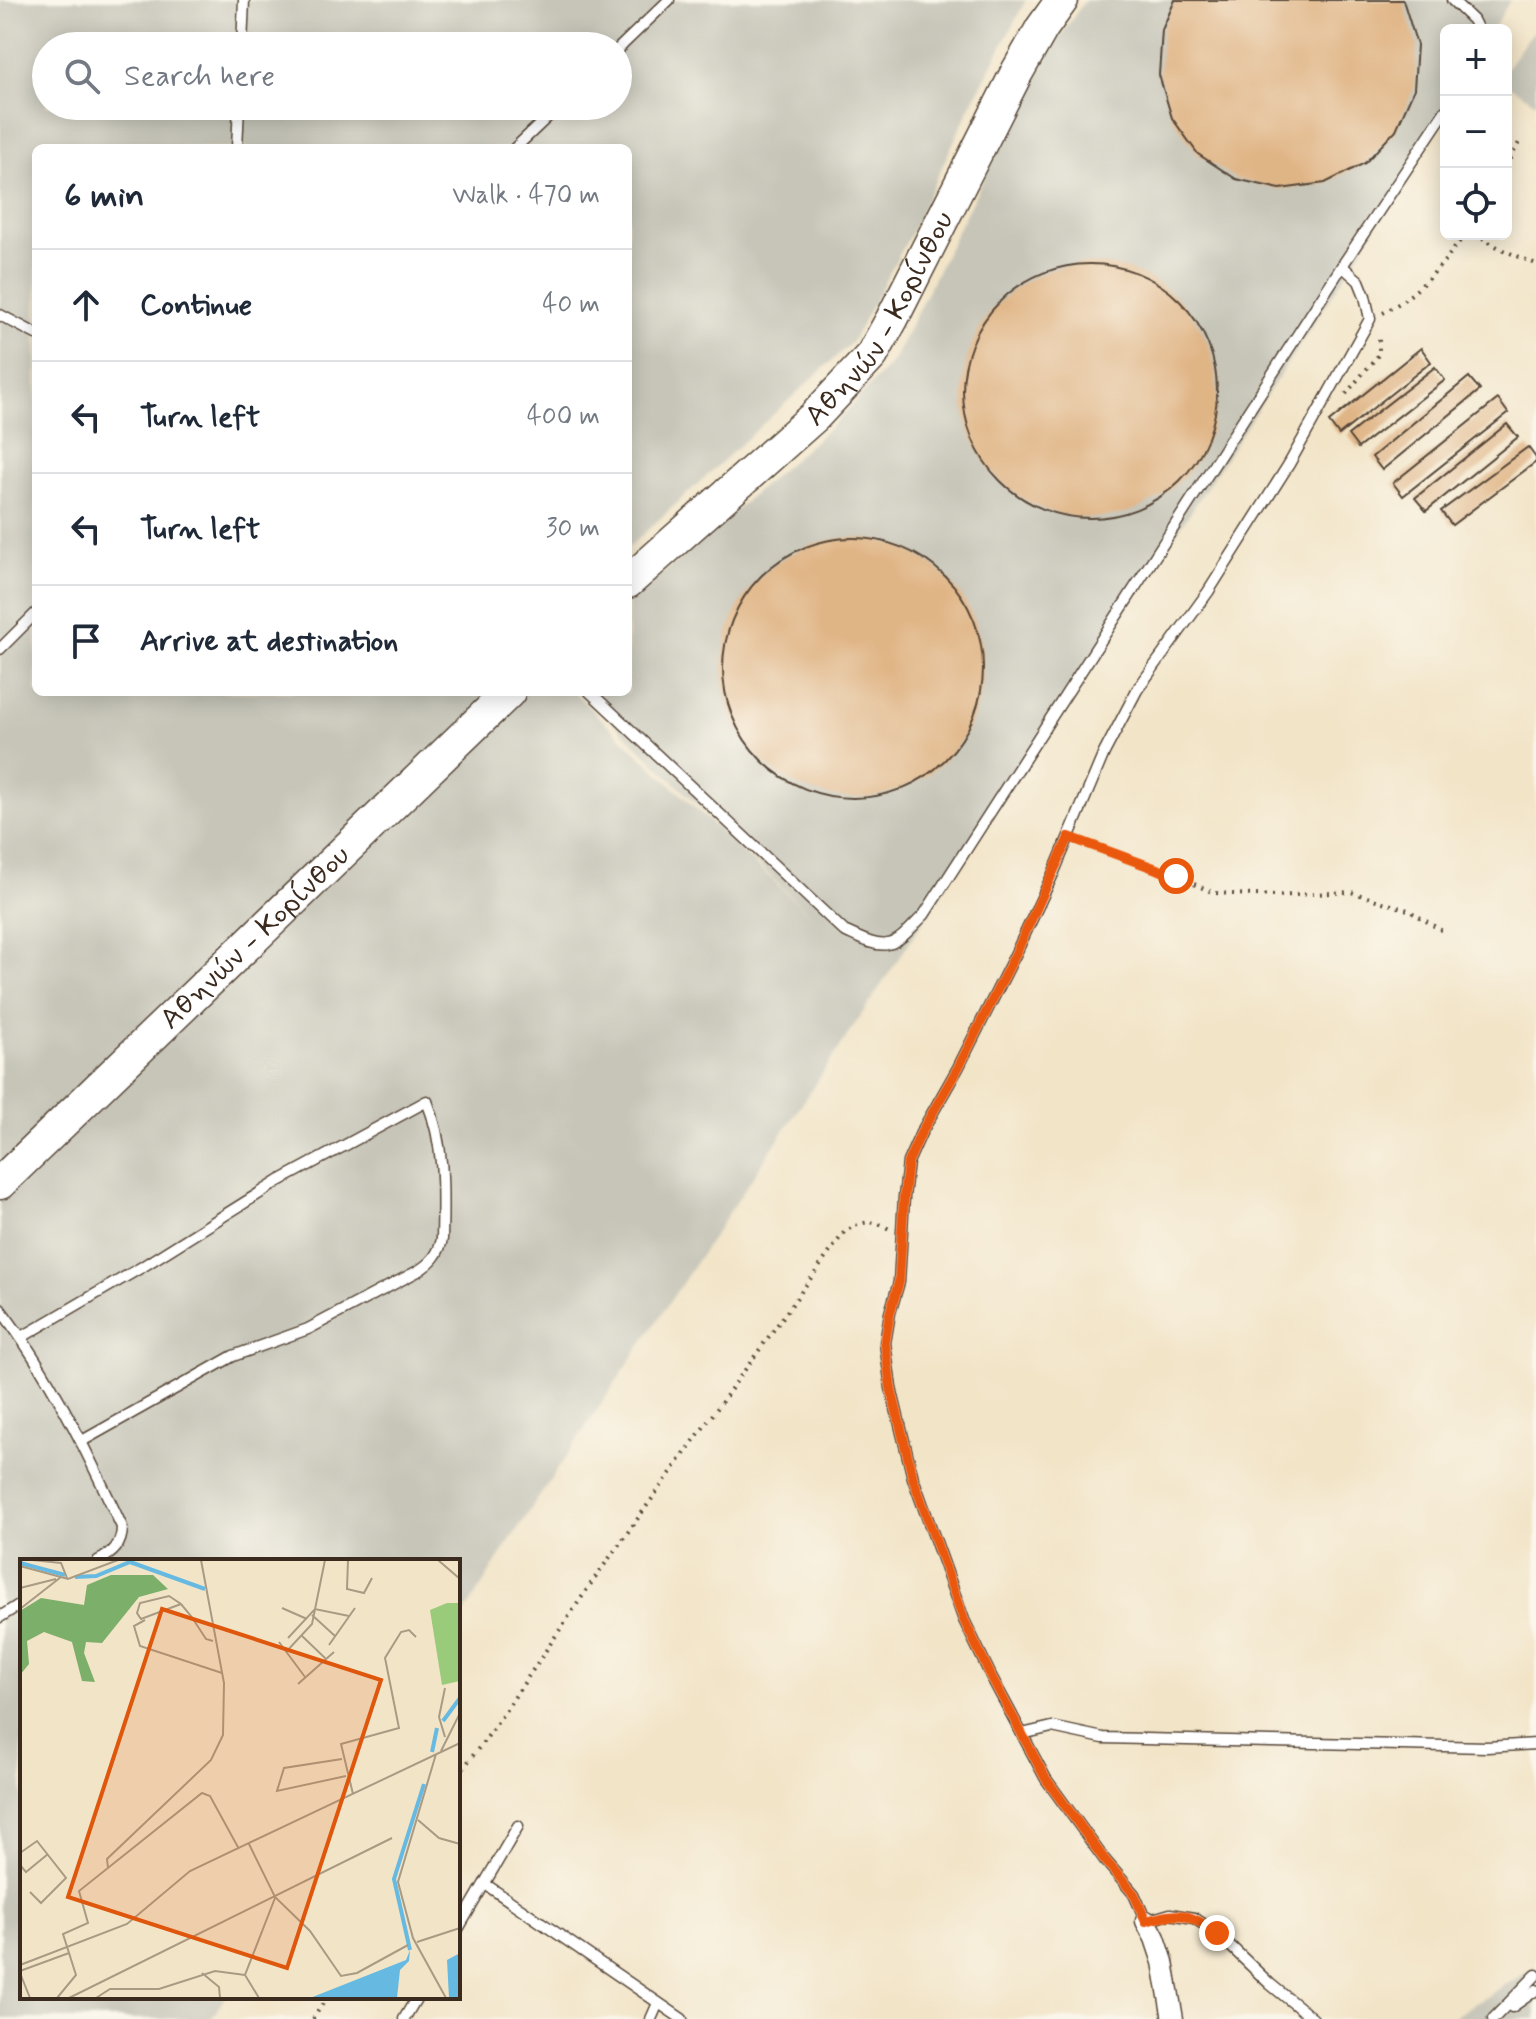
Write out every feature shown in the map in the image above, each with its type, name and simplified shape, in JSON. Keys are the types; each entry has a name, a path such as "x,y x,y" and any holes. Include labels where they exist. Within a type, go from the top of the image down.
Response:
{"main road":[{"name":"Αθηνών - Κορίνθου","path":"632,578 815,416 872,355 1017,72 1062,0"},
{"name":"Αθηνών - Κορίνθου","path":"0,1183 498,699"}],"street":[{"path":"1146,1921 1163,1962 1173,2019"}],"lane":[{"path":"243,32 244,0"},
{"path":"632,36 669,0"},
{"path":"1452,0 1475,24"},
{"path":"594,696 844,931 871,942 888,944 904,935 924,915 1440,119"},
{"path":"237,144 238,120"},
{"path":"519,144 544,120"},
{"path":"1313,2019 1270,1984 1217,1933 1194,1918 1170,1914 1146,1921 1134,1894 1075,1821 1046,1779 964,1620 913,1478 891,1388 885,1343 899,1282 908,1162 1016,953 1104,753 1137,690 1208,592 1281,477 1370,319 1359,281 1342,266"},
{"path":"0,315 32,332"},
{"path":"0,649 32,617"},
{"path":"22,1337 142,1267 279,1181 427,1101 436,1129 443,1177 442,1239 432,1261 308,1329 233,1356 82,1441"},
{"path":"0,1309 22,1337 82,1441 122,1527 118,1546 102,1559"},
{"path":"0,1617 20,1604"},
{"path":"1022,1734 1052,1727 1103,1738 1487,1747 1536,1744"},
{"path":"460,1926 518,1826"},
{"path":"485,1884 682,2019"},
{"path":"1493,2019 1536,1975"},
{"path":"1493,2019 1536,1990"},
{"path":"404,2019 416,1999"},
{"path":"651,2019 658,2003"}],"path":[{"path":"1512,155 1520,141"},
{"path":"1370,319 1402,303 1447,259 1461,240"},
{"path":"1486,240 1536,264"},
{"path":"1069,837 1214,893 1275,896 1351,892 1408,910 1444,932"},
{"path":"460,1772 491,1732 592,1582 845,1231 863,1222 881,1224 902,1236"},
{"path":"313,2019 326,1999"}],"shaded area":[{"path":"0,0 1026,0 969,109 909,237 852,342 632,544 632,144 32,144 32,696 577,696 819,924 586,696 632,696 632,600 832,426 893,361 1053,47 1085,0 1510,0 1496,24 1440,24 1440,118 1364,246 882,984 503,1551 460,1621 460,1559 20,1559 20,1999 224,1999 211,2019 0,2019"},
{"path":"1536,27 1536,103 1512,88 1512,61"},
{"path":"1536,1966 1536,2019 1450,2019"}],"building":[{"path":"1175,0 1403,0 1417,45 1414,89 1396,130 1365,163 1325,183 1280,189 1236,179 1198,154 1172,118 1159,75 1162,30"},
{"path":"1090,264 1115,266 1139,274 1161,285 1180,301 1196,320 1207,342 1215,366 1215,416 1207,440 1196,462 1180,481 1161,497 1139,508 1115,516 1090,518 1065,516 1041,508 1019,497 1000,481 984,462 973,440 965,416 963,391 965,366 973,342 984,320 1000,301 1019,285 1041,274 1065,266"},
{"path":"1421,348 1431,362 1339,435 1329,422"},
{"path":"1435,367 1445,380 1358,448 1348,435"},
{"path":"1469,377 1480,390 1382,470 1372,457"},
{"path":"1498,399 1508,413 1403,496 1393,483"},
{"path":"1507,424 1518,437 1426,511 1415,498"},
{"path":"1528,447 1536,462 1452,525 1441,511"},
{"path":"853,538 903,548 945,576 973,618 983,668 973,718 945,760 903,788 853,798 803,788 761,760 733,718 723,668 733,618 761,576 803,548"}],"route":[{"path":"1176,876 1069,837 1016,953 908,1162 899,1282 885,1343 891,1388 913,1478 964,1620 1046,1779 1104,1859 1134,1894 1146,1921 1170,1914 1194,1918 1217,1933"}]}
